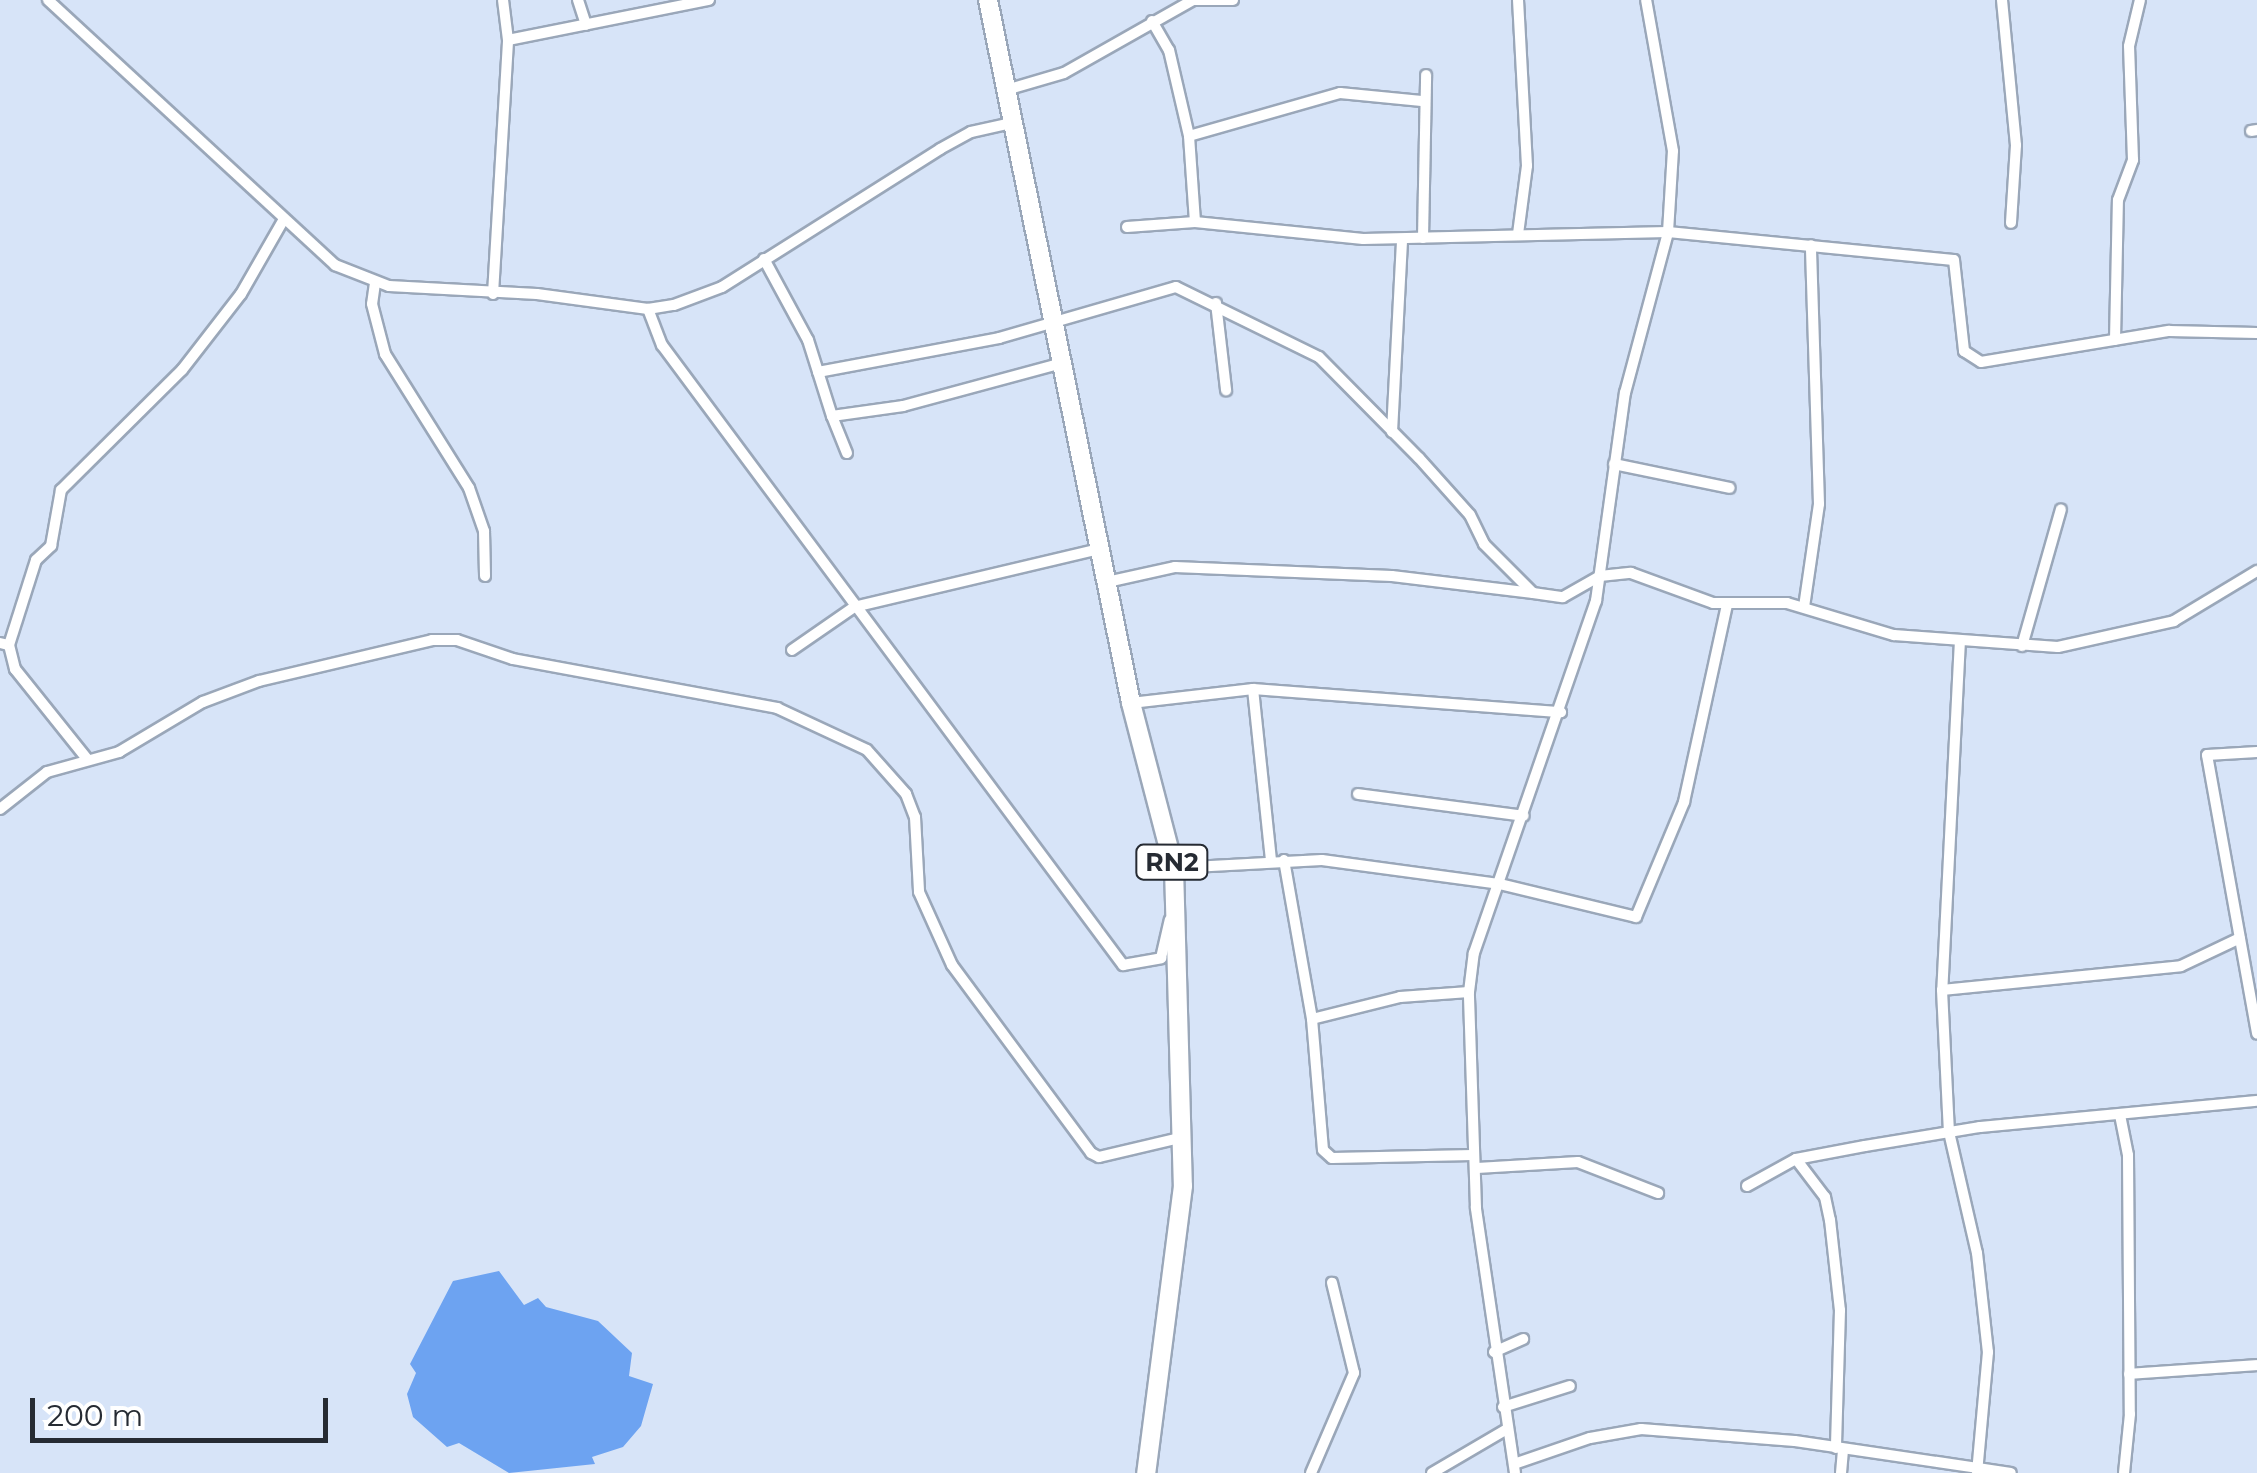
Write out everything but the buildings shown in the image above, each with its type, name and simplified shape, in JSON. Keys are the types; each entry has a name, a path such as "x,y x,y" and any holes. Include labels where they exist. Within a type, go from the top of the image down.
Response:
{"highway":[{"name":"RN2","path":"988,0 1130,703 1174,868 1172,910 1184,1137 1176,1262 1146,1473"}],"street":[{"path":"48,0 335,265 375,283 648,309 705,295 940,149 1012,123"},
{"path":"493,294 508,40 503,0"},
{"path":"578,0 586,25"},
{"path":"508,40 709,0"},
{"path":"1006,90 1064,73 1194,0 1233,0"},
{"path":"1518,0 1527,166 1518,234"},
{"path":"1646,0 1673,152 1668,232 1633,358 1600,576 1561,712 1474,952 1469,992 1474,1155 1494,1352 1514,1468 1590,1438 1641,1429 1839,1449 2011,1473"},
{"path":"2002,0 2016,145 2011,223"},
{"path":"2115,340 2118,200 2133,160 2130,46 2140,0"},
{"path":"1152,21 1169,50 1188,136 1196,222"},
{"path":"1423,238 1422,101 1426,74"},
{"path":"1188,136 1340,92 1422,101"},
{"path":"87,759 16,669 4,644 36,560 51,546 61,490 182,370 241,294 284,219"},
{"path":"1127,228 1196,222 1402,239 1668,232 1954,260 1964,351 1981,362 2168,332 2257,333"},
{"path":"1392,432 1402,239"},
{"path":"1804,607 1819,504 1811,245"},
{"path":"764,259 818,372 847,453"},
{"path":"375,283 372,304 384,354 460,464 484,531 485,576"},
{"path":"818,372 999,338 1176,287 1216,303 1319,358 1392,432 1534,594"},
{"path":"1216,303 1226,390"},
{"path":"648,309 662,345 1123,965 1160,958 1172,910"},
{"path":"832,416 904,406 1062,362"},
{"path":"1614,464 1730,488"},
{"path":"2022,646 2061,510"},
{"path":"792,650 854,608 1100,549"},
{"path":"1107,582 1175,566 1392,576 1562,597 1600,576 1631,573 1727,604 1804,607 1894,635 2066,646 2174,621 2257,571"},
{"path":"1174,868 1277,860 1500,884 1594,902 1630,918 1643,911 1684,802 1727,604"},
{"path":"0,810 47,772 118,752 203,702 258,681 432,640 457,640 513,659 777,708 867,750 906,794 914,817 919,892 952,965 1091,1153 1099,1156 1184,1137"},
{"path":"1960,640 1942,990 1949,1132 1978,1253 1988,1352 1977,1471"},
{"path":"1130,703 1254,690 1561,712"},
{"path":"1254,690 1277,860 1312,1019 1327,1156 1474,1155"},
{"path":"2257,752 2206,755 2257,1034"},
{"path":"1358,794 1524,816"},
{"path":"1942,990 2181,966 2240,938"},
{"path":"1312,1019 1400,998 1469,992"},
{"path":"1747,1186 1796,1159 1949,1132 2257,1101"},
{"path":"2120,1116 2128,1155 2129,1374 2124,1473"},
{"path":"1796,1159 1825,1197 1830,1220 1840,1310 1841,1473"},
{"path":"1477,1168 1578,1162 1658,1193"},
{"path":"1311,1473 1354,1374 1332,1283"},
{"path":"1494,1352 1522,1339"},
{"path":"2129,1374 2257,1365"},
{"path":"1503,1407 1570,1386"},
{"path":"1432,1473 1506,1430"}],"shaded area":[{"path":"499,1271 524,1305 538,1298 546,1307 598,1321 632,1353 629,1376 653,1384 641,1426 623,1447 592,1457 595,1464 509,1473 459,1443 447,1447 413,1417 407,1394 416,1373 410,1364 453,1281"}]}
